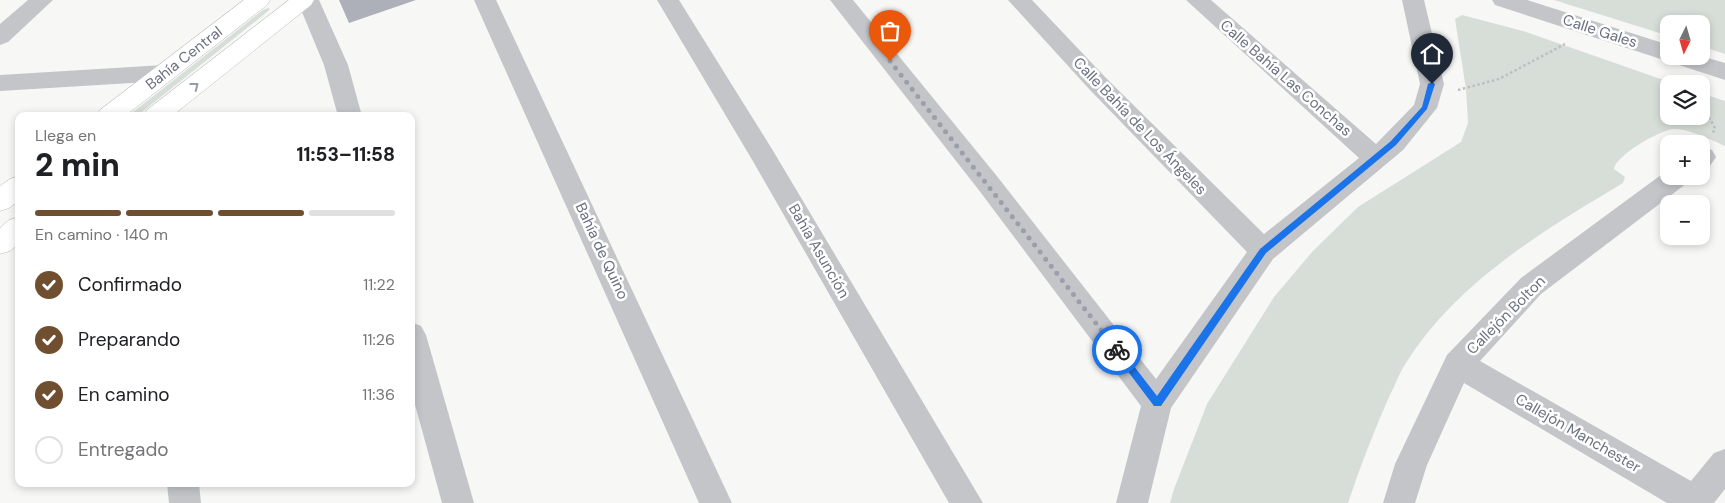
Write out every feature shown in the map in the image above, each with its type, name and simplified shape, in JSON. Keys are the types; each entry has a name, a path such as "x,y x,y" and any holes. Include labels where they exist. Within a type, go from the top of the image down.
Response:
{"street":[{"path":"0,37 42,0"},
{"name":"Bahía Central","path":"113,112 259,0"},
{"name":"Bahía Central","path":"161,112 303,0"},
{"path":"308,0 336,65 349,112"},
{"name":"Bahía de Quino","path":"485,0 716,503"},
{"name":"Bahía Asunción","path":"668,0 768,165 967,503"},
{"path":"841,0 987,182 1157,403"},
{"name":"Calle Bahía de Los Ángeles","path":"1019,0 1098,84 1263,251"},
{"name":"Calle Bahía Las Conchas","path":"1197,0 1375,157"},
{"path":"1132,503 1157,403 1263,251 1394,143 1425,108 1432,84 1413,0"},
{"name":"Calle Gales","path":"1503,0 1660,50"},
{"path":"1704,65 1725,72"},
{"path":"0,83 164,73"},
{"name":"Callejón Bolton","path":"1399,503 1411,464 1458,364 1531,286 1666,185"},
{"path":"0,201 15,189"},
{"path":"0,243 15,231"},
{"path":"415,349 458,503"},
{"name":"Callejón Manchester","path":"1458,364 1696,502"},
{"path":"1696,502 1725,464"},
{"path":"183,487 185,503"}],"path":[{"path":"1458,90 1492,81 1537,61 1567,43"}],"shaded area":[{"path":"1554,0 1725,0 1725,54 1710,49 1710,15 1660,15 1660,33"},
{"path":"270,9 142,112 133,112 263,10"},
{"path":"1462,15 1523,31 1660,79 1660,125 1710,125 1710,96 1725,101 1725,146 1710,139 1710,135 1700,135 1679,129 1658,134 1639,144 1617,163 1614,169 1625,177 1623,183 1533,240 1476,283 1450,307 1427,334 1401,371 1373,436 1348,503 1170,503 1207,404 1274,297 1312,252 1358,207 1461,142 1468,123 1466,89 1455,19"}],"building":[{"path":"339,0 416,0 349,23"}],"way so far":[{"path":"890,61 987,182 1117,350"}],"route":[{"path":"1117,350 1157,403 1263,251 1394,143 1425,108 1432,84"}]}
